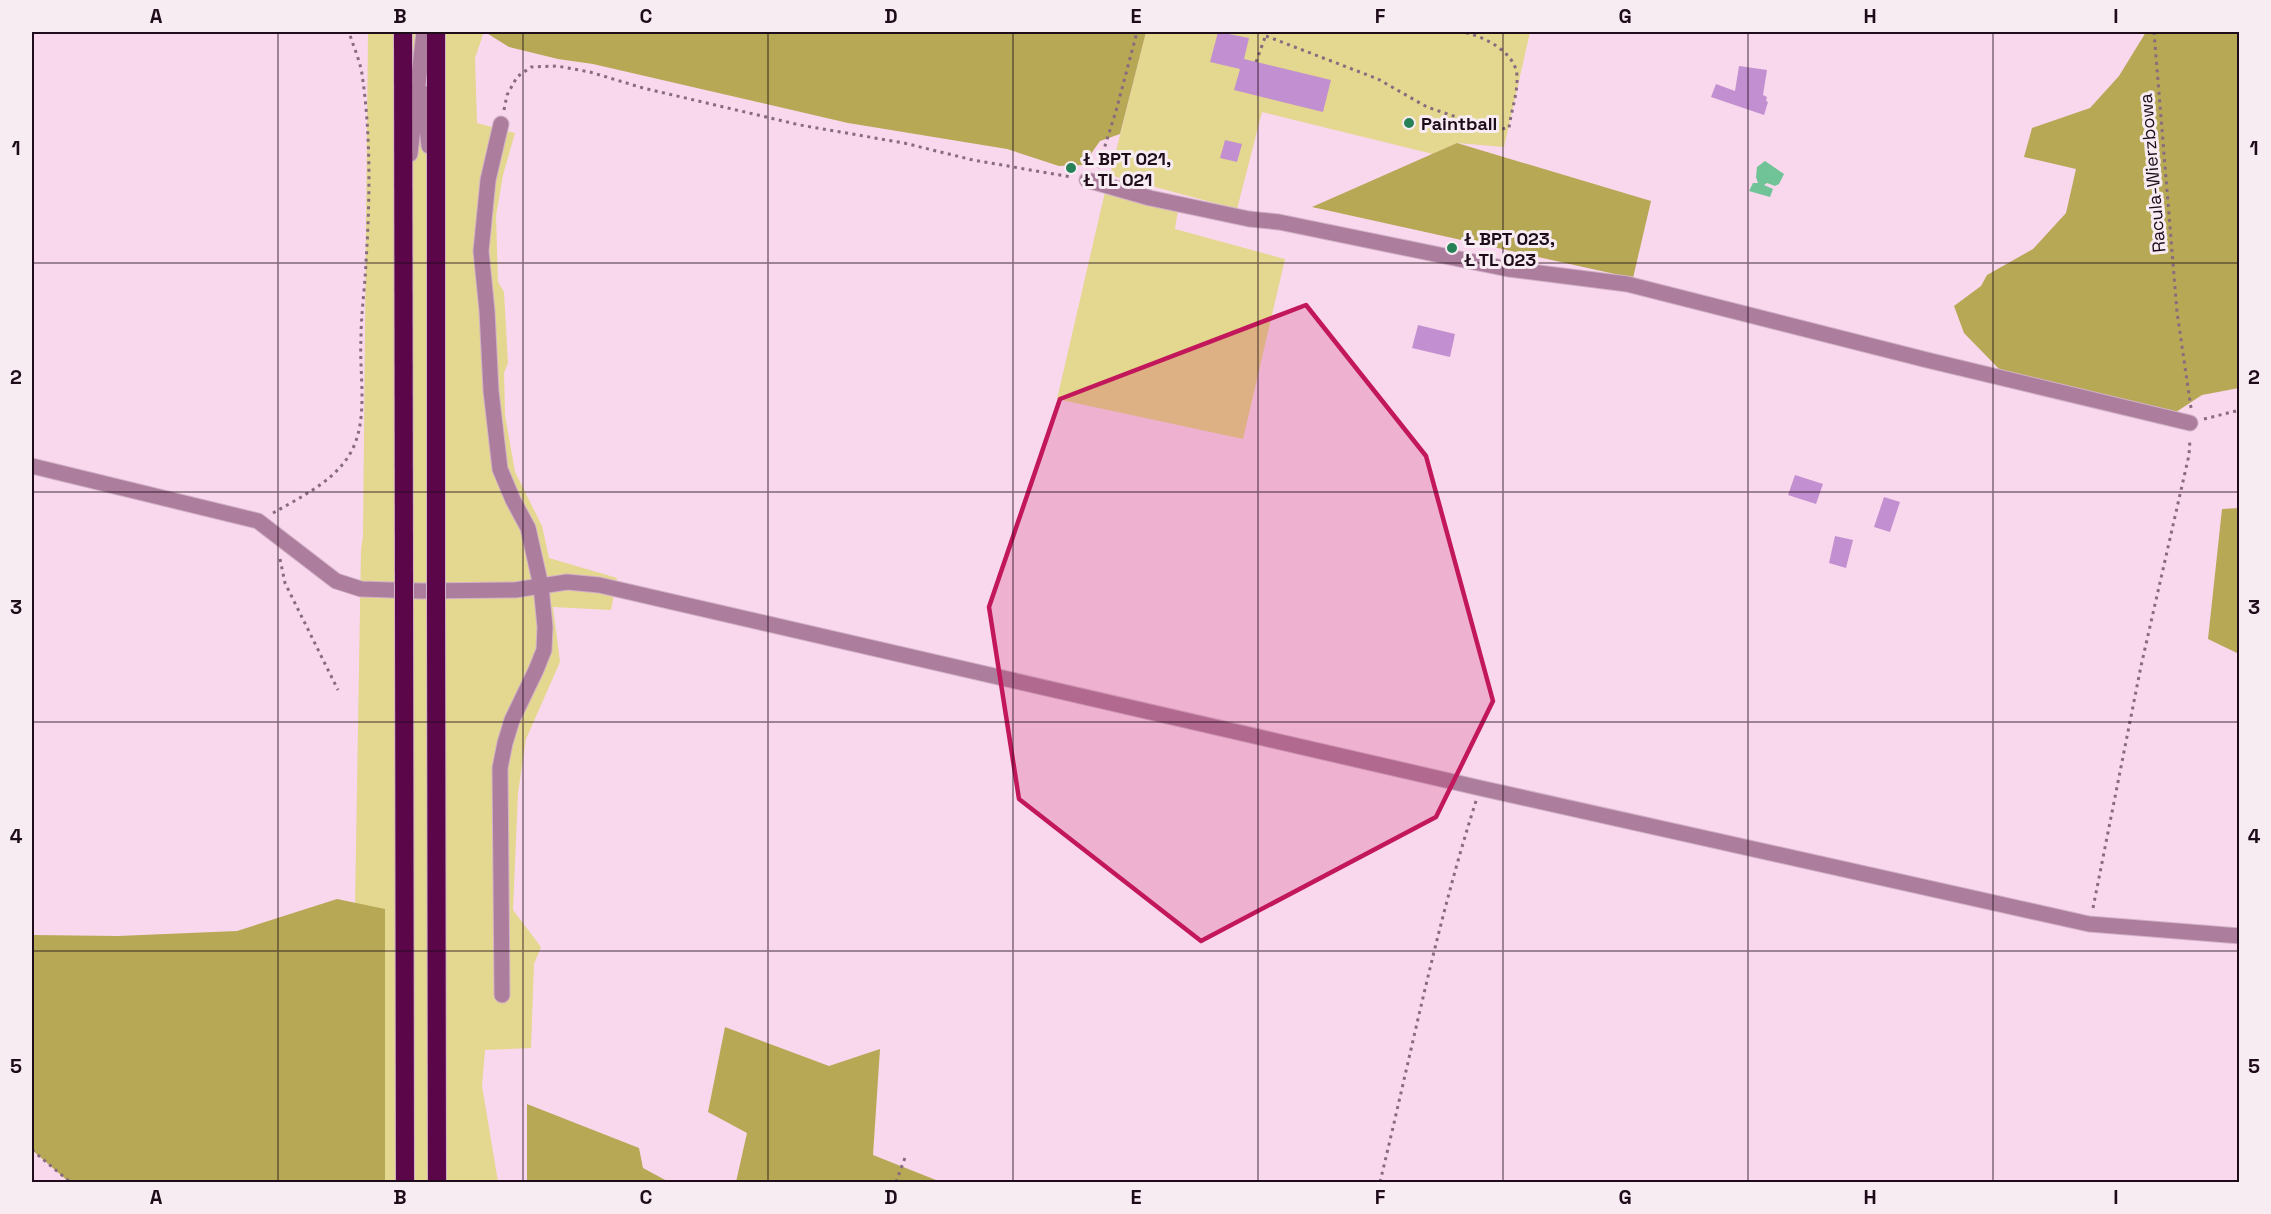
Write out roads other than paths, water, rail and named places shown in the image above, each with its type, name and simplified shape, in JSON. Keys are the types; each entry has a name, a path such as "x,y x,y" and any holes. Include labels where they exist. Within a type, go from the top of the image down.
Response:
{"highway":[{"path":"403,32 405,1182"},
{"path":"436,32 437,1182"}],"street":[{"path":"416,32 437,212"},
{"path":"403,214 424,32"},
{"path":"501,124 488,180 481,251 491,391 500,469 528,528 541,586 545,627 544,650 512,720 500,768 502,995"},
{"path":"1091,180 1150,198 1249,219 1279,222 1508,268 1627,284 1926,360 2190,423"},
{"path":"32,466 258,521 336,581 361,589 515,590 567,582 609,587 1480,788 2090,924 2240,936"}],"place":[{"name":"Paintball","path":"1409,123"},
{"name":"Ł BPT 021, Ł TL 021","path":"1071,168"},
{"name":"Ł BPT 023, Ł TL 023","path":"1452,248"}]}
